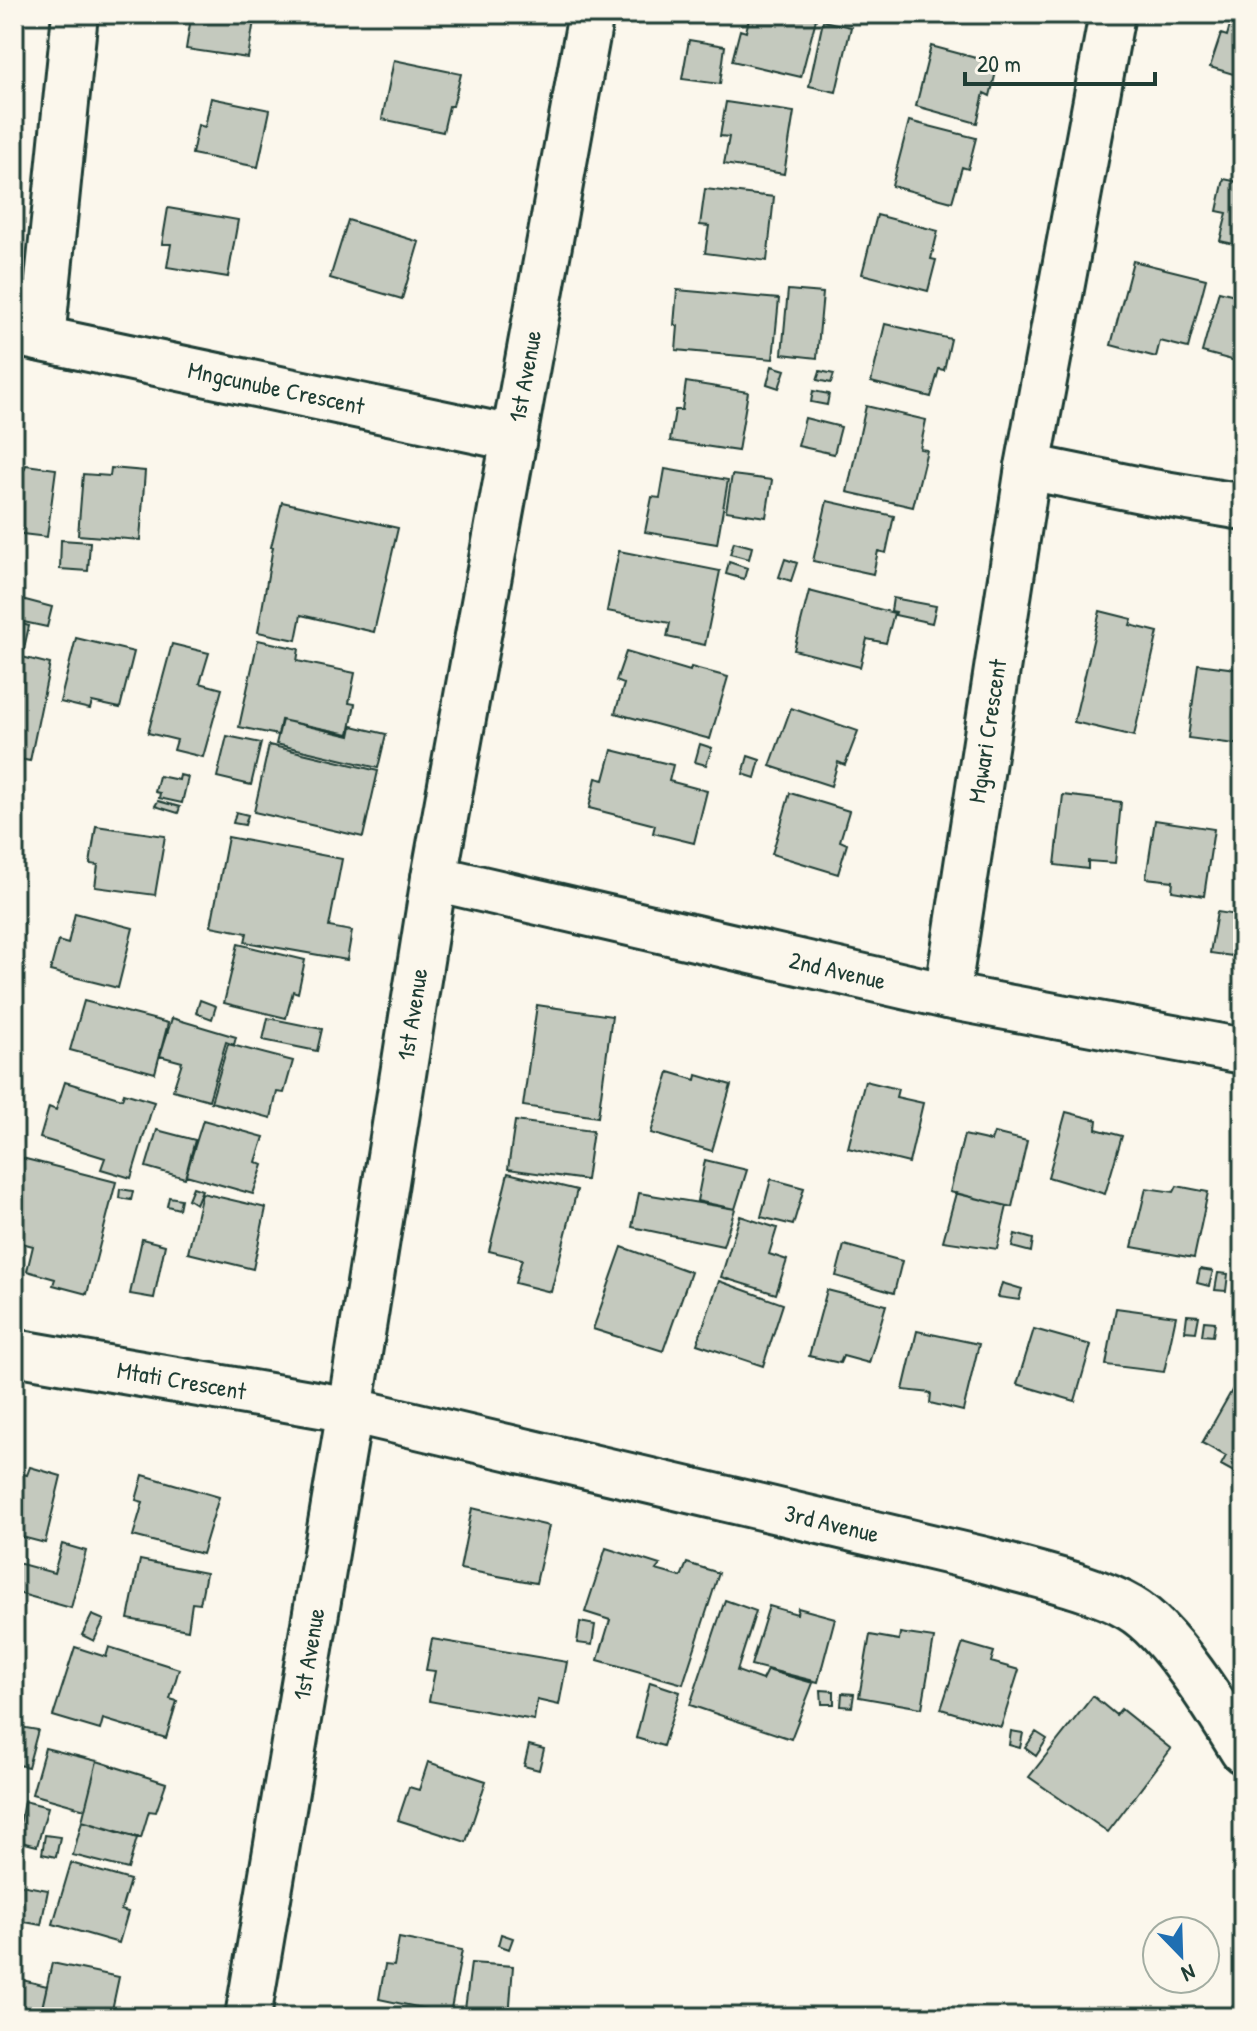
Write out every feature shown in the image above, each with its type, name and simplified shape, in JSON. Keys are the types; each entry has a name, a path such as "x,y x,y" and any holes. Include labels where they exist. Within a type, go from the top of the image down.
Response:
{"street":[{"name":"Mngcunube Crescent","path":"75,14 28,336 512,438"},
{"name":"1st Avenue","path":"248,2017 350,1410 434,878 591,14"},
{"name":"Mgwari Crescent","path":"947,996 1028,467 1112,14"},
{"path":"1028,467 1243,507"},
{"name":"2nd Avenue","path":"434,878 947,996 1243,1051"},
{"name":"Mtati Crescent","path":"14,1352 350,1410"},
{"name":"3rd Avenue","path":"350,1410 985,1560 1081,1588 1131,1608 1168,1640 1243,1751"}],"building":[{"path":"186,14 255,14 248,58 186,49 191,18"},
{"path":"750,14 797,14 816,19 801,77 732,61 740,30 746,32"},
{"path":"1233,14 1243,14 1243,77 1210,67 1221,34 1227,36"},
{"path":"823,21 851,27 836,92 809,86"},
{"path":"689,40 725,46 720,84 682,79"},
{"path":"931,46 998,64 990,96 984,93 977,123 916,106"},
{"path":"394,60 461,74 443,132 382,119"},
{"path":"211,98 270,110 258,167 192,154 198,125 205,127"},
{"path":"726,102 794,112 784,174 724,164 729,137 720,136"},
{"path":"909,121 976,138 968,169 962,167 952,202 892,186"},
{"path":"1224,179 1243,183 1243,246 1220,241 1227,213 1217,211"},
{"path":"705,189 774,197 767,261 705,253 709,226 700,225"},
{"path":"168,208 238,220 228,277 167,267 171,244 162,244"},
{"path":"877,215 938,231 931,259 936,260 928,291 862,274"},
{"path":"348,220 419,242 402,299 330,278"},
{"path":"1133,261 1206,279 1188,348 1160,341 1156,357 1111,345"},
{"path":"677,290 779,299 773,359 676,350 678,326 674,325"},
{"path":"788,290 823,293 817,358 782,354"},
{"path":"1219,291 1243,297 1243,363 1202,352"},
{"path":"885,324 951,339 944,370 939,369 931,397 871,382"},
{"path":"772,366 785,370 779,388 767,384"},
{"path":"820,371 834,374 831,383 817,380"},
{"path":"686,382 748,392 738,451 670,441 675,410 682,410"},
{"path":"813,391 829,394 827,405 811,402"},
{"path":"866,406 926,420 920,449 927,450 913,507 847,492"},
{"path":"805,418 841,427 834,454 798,446"},
{"path":"26,465 56,469 47,537 14,533 14,469 24,470"},
{"path":"111,468 145,471 140,540 78,535 83,474 110,476"},
{"path":"665,469 728,480 717,544 645,532 652,497 660,498"},
{"path":"732,475 772,480 766,517 726,511"},
{"path":"827,501 894,516 886,553 878,551 873,574 813,561"},
{"path":"282,502 398,528 374,632 301,615 296,640 258,632 271,547"},
{"path":"61,540 90,542 88,571 60,569"},
{"path":"734,542 752,547 749,559 730,554"},
{"path":"619,551 720,571 705,645 667,637 670,623 607,611"},
{"path":"785,559 797,563 791,581 779,577"},
{"path":"729,562 747,568 744,579 726,574"},
{"path":"809,591 894,613 886,643 867,639 860,667 794,650"},
{"path":"14,597 52,607 47,627 14,620"},
{"path":"893,598 936,606 932,623 895,615 896,612 891,611"},
{"path":"1100,611 1132,619 1130,625 1158,632 1134,736 1074,722"},
{"path":"14,622 29,626 22,657 50,664 30,761 14,758"},
{"path":"76,638 134,652 120,708 92,702 90,709 60,702"},
{"path":"258,640 299,649 297,661 355,673 349,703 355,704 349,734 281,720 278,735 239,727"},
{"path":"172,644 209,653 200,683 222,689 203,757 174,750 177,740 148,733"},
{"path":"626,652 690,671 691,667 728,677 710,739 615,713 624,684 616,681"},
{"path":"1198,664 1243,670 1243,745 1188,738"},
{"path":"791,708 858,731 845,765 838,762 831,786 770,766"},
{"path":"282,720 350,736 352,726 386,734 378,768 276,744"},
{"path":"227,736 261,743 251,785 217,777"},
{"path":"700,744 712,748 706,765 695,762"},
{"path":"269,745 378,771 363,837 254,812"},
{"path":"612,750 673,765 669,781 707,791 694,843 653,833 655,825 589,808 596,778 604,780"},
{"path":"748,756 760,760 755,778 743,774"},
{"path":"180,775 188,777 182,803 159,798 160,793 155,792 159,776 179,780"},
{"path":"790,793 849,811 840,841 847,844 838,874 772,854"},
{"path":"1063,795 1121,802 1115,863 1088,861 1088,869 1055,865"},
{"path":"158,801 180,807 178,813 155,806"},
{"path":"236,812 248,815 245,825 233,823"},
{"path":"1155,820 1214,829 1204,896 1172,891 1173,881 1146,878"},
{"path":"96,826 165,836 155,895 95,887 98,865 90,864"},
{"path":"228,837 342,859 329,927 352,931 347,960 245,942 247,933 211,926"},
{"path":"1243,859 1243,910 1234,908"},
{"path":"1217,912 1243,916 1240,957 1210,953"},
{"path":"75,913 133,928 118,988 50,971 58,941 68,944"},
{"path":"238,944 305,960 298,993 293,991 286,1018 224,1003"},
{"path":"200,1000 216,1006 212,1019 196,1013"},
{"path":"84,1001 168,1023 155,1073 70,1050"},
{"path":"537,1005 612,1016 598,1117 523,1106"},
{"path":"172,1018 236,1037 234,1045 226,1042 209,1100 173,1090 182,1062 160,1056"},
{"path":"268,1018 322,1029 317,1051 263,1040"},
{"path":"228,1044 293,1061 284,1093 277,1092 271,1118 211,1102"},
{"path":"669,1072 696,1080 697,1075 731,1085 712,1151 651,1133"},
{"path":"865,1081 898,1089 896,1097 923,1103 909,1163 848,1148"},
{"path":"65,1082 122,1099 124,1093 154,1102 131,1178 101,1169 105,1158 40,1138 49,1107 56,1110"},
{"path":"1066,1112 1097,1120 1096,1129 1122,1136 1105,1194 1048,1177"},
{"path":"203,1120 264,1137 256,1162 263,1165 253,1194 186,1175"},
{"path":"515,1121 593,1131 586,1180 508,1169"},
{"path":"157,1130 195,1140 185,1178 146,1167"},
{"path":"994,1133 1027,1141 1012,1207 950,1192 964,1135 991,1141"},
{"path":"14,1156 116,1182 87,1294 53,1285 55,1279 27,1271 33,1246 14,1241"},
{"path":"705,1160 747,1170 735,1209 697,1201"},
{"path":"508,1173 577,1190 551,1292 515,1283 522,1259 489,1251"},
{"path":"771,1179 804,1188 793,1225 761,1217"},
{"path":"1177,1186 1208,1192 1194,1258 1132,1247 1146,1188 1174,1192"},
{"path":"193,1187 202,1190 196,1204 188,1199"},
{"path":"120,1189 133,1191 131,1200 119,1198"},
{"path":"202,1193 266,1208 253,1269 188,1253"},
{"path":"639,1193 735,1209 723,1246 632,1227"},
{"path":"956,1193 1007,1206 997,1249 943,1241"},
{"path":"169,1197 181,1199 179,1209 167,1206"},
{"path":"740,1216 777,1228 769,1254 787,1260 776,1294 721,1277"},
{"path":"1015,1234 1033,1239 1031,1252 1012,1247"},
{"path":"142,1239 165,1245 154,1298 130,1294"},
{"path":"844,1245 902,1261 894,1293 836,1276"},
{"path":"622,1247 691,1272 663,1351 593,1329"},
{"path":"1200,1269 1213,1271 1209,1286 1197,1283"},
{"path":"1218,1273 1228,1274 1226,1291 1215,1290"},
{"path":"719,1281 783,1304 763,1366 697,1344"},
{"path":"1002,1283 1022,1289 1019,1300 998,1297"},
{"path":"827,1290 886,1305 869,1363 843,1356 840,1363 809,1356"},
{"path":"1116,1308 1176,1316 1164,1372 1106,1365"},
{"path":"1187,1315 1199,1316 1196,1332 1185,1331"},
{"path":"1204,1321 1215,1322 1213,1336 1202,1335"},
{"path":"1034,1329 1091,1345 1075,1401 1017,1384"},
{"path":"917,1331 979,1344 963,1411 930,1403 931,1393 903,1390"},
{"path":"1243,1371 1243,1477 1221,1465 1226,1456 1202,1443"},
{"path":"30,1467 61,1476 45,1543 14,1535 14,1472 27,1475"},
{"path":"143,1475 219,1497 202,1554 133,1536 143,1502 136,1500"},
{"path":"472,1508 549,1526 536,1583 460,1569"},
{"path":"62,1544 86,1551 71,1608 14,1592 14,1562 54,1573"},
{"path":"606,1548 660,1565 656,1570 681,1577 687,1563 719,1573 683,1684 598,1660 610,1620 585,1612"},
{"path":"140,1560 206,1573 200,1604 192,1603 188,1630 128,1619"},
{"path":"725,1600 756,1611 737,1671 762,1680 767,1670 813,1683 791,1739 690,1705"},
{"path":"769,1606 797,1614 798,1608 835,1618 818,1682 751,1665"},
{"path":"92,1615 104,1620 94,1641 82,1635"},
{"path":"580,1622 595,1625 592,1645 577,1643"},
{"path":"900,1633 934,1638 922,1708 859,1697 870,1635 899,1640"},
{"path":"432,1639 567,1662 559,1705 537,1700 534,1720 429,1701 435,1671 426,1670"},
{"path":"963,1643 994,1652 991,1662 1019,1670 1001,1727 941,1709"},
{"path":"75,1647 106,1657 109,1647 179,1669 170,1699 177,1701 166,1738 103,1719 100,1730 53,1716"},
{"path":"650,1682 680,1692 663,1746 636,1738"},
{"path":"821,1690 834,1691 834,1704 822,1704"},
{"path":"842,1693 854,1694 852,1707 841,1706"},
{"path":"1093,1696 1116,1715 1121,1709 1171,1749 1108,1832 1029,1777"},
{"path":"14,1726 38,1730 28,1767 14,1764"},
{"path":"1011,1731 1023,1733 1020,1748 1009,1745"},
{"path":"1036,1732 1047,1739 1036,1756 1025,1748"},
{"path":"529,1745 544,1749 539,1770 524,1766"},
{"path":"45,1748 97,1761 85,1809 32,1794"},
{"path":"97,1761 166,1783 156,1812 149,1811 141,1838 82,1821"},
{"path":"428,1762 486,1781 466,1842 398,1820 409,1787 419,1790"},
{"path":"24,1801 48,1807 37,1846 17,1841"},
{"path":"82,1821 137,1838 128,1869 73,1855"},
{"path":"45,1835 60,1837 56,1857 42,1854"},
{"path":"71,1863 130,1880 121,1910 128,1912 119,1943 53,1924"},
{"path":"15,1884 48,1890 41,1925 14,1920"},
{"path":"501,1934 513,1938 509,1949 498,1945"},
{"path":"399,1938 462,1950 450,2014 379,1999 385,1965 394,1966"},
{"path":"52,1963 119,1977 112,2010 105,2008 103,2017 40,2017"},
{"path":"471,1963 513,1966 509,2017 464,2017"},
{"path":"14,1978 47,1986 40,2017 14,2012"}]}
